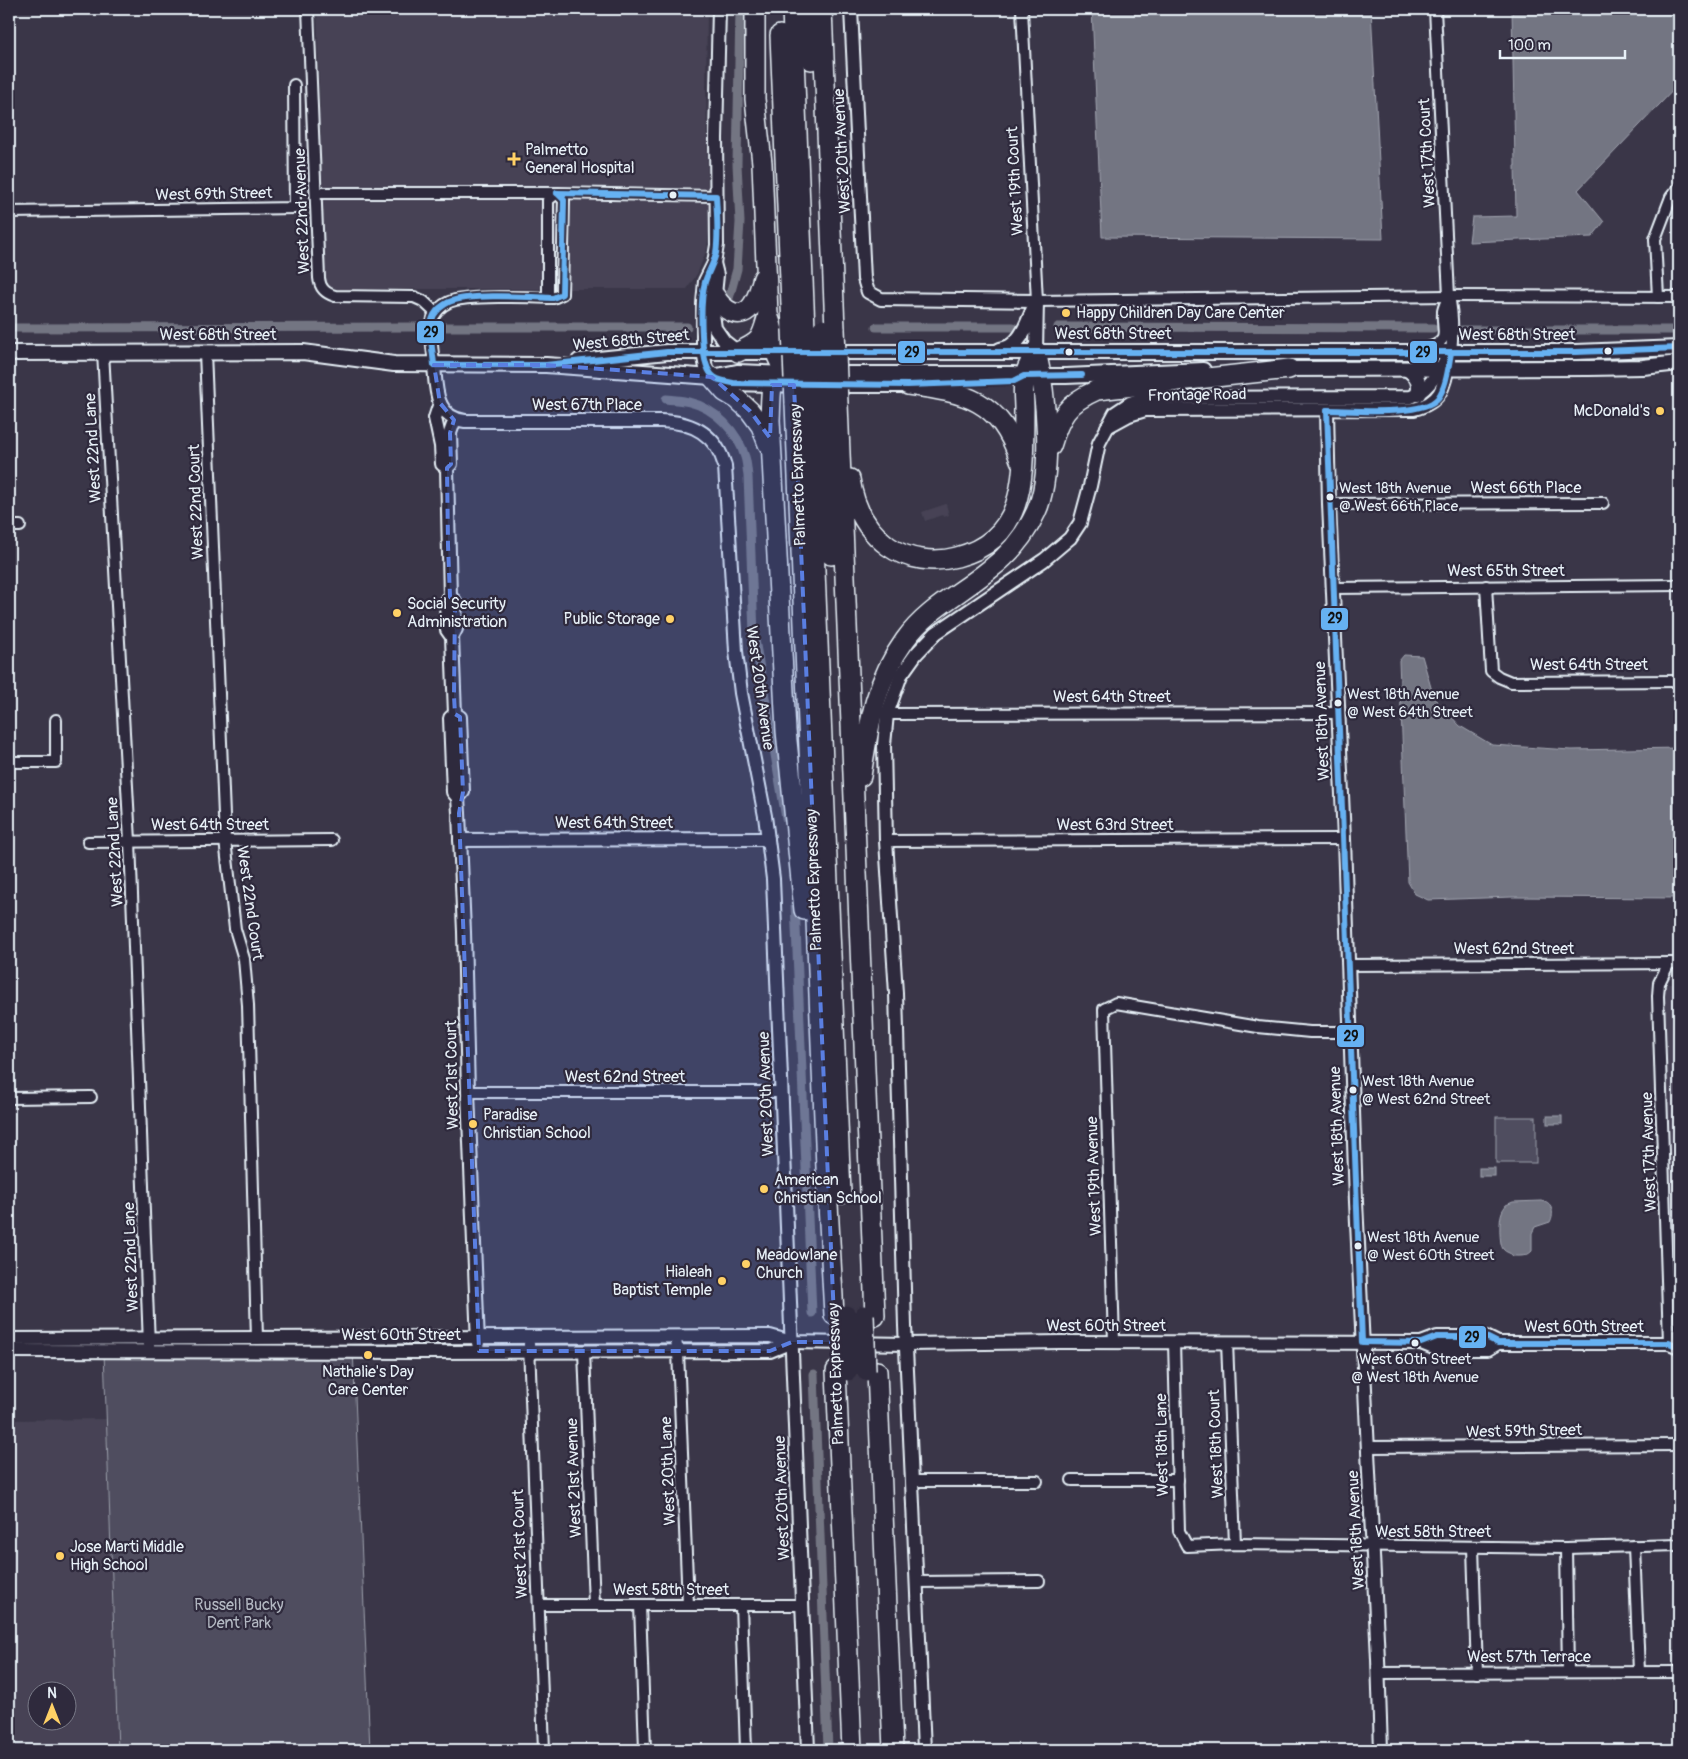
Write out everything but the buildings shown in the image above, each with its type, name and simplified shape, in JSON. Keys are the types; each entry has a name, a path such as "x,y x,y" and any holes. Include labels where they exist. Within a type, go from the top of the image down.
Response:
{"highway":[{"path":"755,9 755,99 762,163 768,315 773,329 780,370 770,420 786,731 804,917 819,998"},
{"name":"Palmetto Expressway","path":"779,9 813,329 817,404 855,824 855,1315 857,1371 852,1750"},
{"path":"792,9 813,329"},
{"path":"808,9 813,329"},
{"name":"Palmetto Expressway","path":"822,9 813,329 817,404 819,998 855,1315 857,1371 893,1750"},
{"path":"715,296 721,306 727,311 736,313 746,310 752,306 756,298 766,270"},
{"path":"738,352 753,345 760,339 768,315"},
{"path":"817,404 851,486 863,522 889,547 907,556 927,560 947,560 967,555 997,535 1009,519 1018,498 1022,484 1036,351"},
{"path":"780,370 818,352"},
{"path":"1045,464 1058,424 1064,413 1072,403 1084,395 1097,390 1289,369"},
{"path":"855,824 868,729 879,686 888,666 905,640 926,616 1006,556 1018,543 1039,505 1044,482 1046,425 1033,376"},
{"path":"712,377 724,392 737,399 750,411 761,426 772,455"},
{"path":"908,385 958,393 978,401 992,411 1006,427 1023,467"},
{"path":"817,404 855,1315"},
{"path":"857,1371 863,1750"},
{"path":"857,1371 881,1750"}],"main road":[{"path":"998,351 1011,346 1017,341 1037,301"},
{"name":"West 68th Street","path":"818,352 1451,353 1598,352 1679,348"},
{"name":"West 68th Street","path":"9,353 303,352 384,363 546,365 712,377 733,383 780,370 1014,374 1033,376 1231,369 1642,367 1679,363"},
{"name":"West 68th Street","path":"546,365 666,352 738,352 780,370 908,385 1014,381 1033,376"},
{"path":"1407,369 1415,374 1418,379 1420,385 1418,394"}],"street":[{"name":"West 22nd Avenue","path":"308,9 319,278 324,290 335,296 414,296 423,301 436,314"},
{"path":"719,9 716,112 717,245 714,263 717,275 714,323 717,332 724,341 738,352"},
{"name":"West 20th Avenue","path":"851,9 864,279 868,292"},
{"name":"West 19th Court","path":"1022,9 1037,301 1036,351"},
{"name":"West 17th Court","path":"1435,9 1449,296 1452,310 1453,339 1451,353"},
{"name":"West 69th Street","path":"9,212 295,208 294,85"},
{"path":"1658,297 1655,239 1671,197 1679,187"},
{"path":"434,365 433,320 446,304 457,300 548,298 560,296 563,292 564,200 557,193"},
{"path":"548,298 548,200 557,193"},
{"path":"316,194 557,193 716,196"},
{"path":"712,377 706,368 703,352 704,286 708,272 714,263"},
{"name":"West 68th Street","path":"868,292 881,299 1037,301 1449,296 1679,297"},
{"name":"West 17th Court","path":"1415,353 1442,342 1444,336 1443,310 1449,296"},
{"name":"West 22nd Lane","path":"103,352 130,842 149,1345"},
{"name":"West 22nd Court","path":"205,352 225,840 235,929 244,959 248,1005 257,1339"},
{"path":"1418,394 1443,369 1451,353"},
{"name":"West 21st Court","path":"434,365 436,388 440,403 435,418 441,446 442,464 447,468"},
{"name":"Frontage Road","path":"1107,427 1130,415 1145,410 1404,410 1424,407 1433,403 1441,392 1443,369"},
{"name":"Frontage Road","path":"1107,427 1115,413 1130,403 1142,399 1405,397 1418,394"},
{"path":"1327,410 1334,402 1344,398"},
{"path":"440,403 446,413 455,419"},
{"name":"West 18th Avenue","path":"1327,410 1329,504 1344,839 1362,1342 1379,1673 1381,1750"},
{"name":"West 21st Court","path":"455,419 450,434 451,464 447,468 450,597 455,601 456,629 452,637 455,714 460,717 463,792 458,798 479,1351"},
{"name":"West 67th Place","path":"455,419 465,421 676,422 698,429 713,442"},
{"path":"924,1750 906,1344 896,993 886,841 884,746 887,714 901,675 916,654 936,633 1044,560 1070,538 1080,523 1099,444 1107,427"},
{"name":"West 20th Avenue","path":"713,442 722,456 726,471 736,656 768,838 773,887 808,1750"},
{"name":"West 66th Place","path":"1329,504 1603,503"},
{"path":"9,526 20,526"},
{"name":"West 65th Street","path":"1333,588 1679,585"},
{"name":"West 64th Street","path":"1486,586 1491,671 1499,677 1512,682 1679,681"},
{"name":"West 64th Street","path":"887,714 1338,713"},
{"path":"9,762 56,762 56,720"},
{"name":"West 64th Street","path":"460,840 768,838"},
{"name":"West 63rd Street","path":"886,841 1344,839"},
{"name":"West 64th Street","path":"88,842 332,840"},
{"name":"West 62nd Street","path":"1348,965 1674,962"},
{"name":"West 17th Avenue","path":"1674,962 1659,982 1658,996 1676,1343"},
{"name":"West 19th Avenue","path":"1114,1342 1104,1009 1116,1003 1258,1027 1310,1032 1350,1032"},
{"name":"West 62nd Street","path":"468,1092 782,1092"},
{"path":"9,1098 91,1097"},
{"name":"West 21st Court","path":"530,1336 529,1351 544,1750"},
{"name":"West 60th Street","path":"9,1351 257,1339 530,1336 770,1336 792,1342 906,1344 1362,1342 1421,1343 1436,1349 1488,1349 1498,1343 1676,1343"},
{"name":"West 20th Lane","path":"675,1336 678,1351 688,1605"},
{"name":"West 60th Street","path":"9,1339 52,1339 149,1345 479,1351 770,1351 792,1342"},
{"path":"33,1351 44,1341 52,1339"},
{"name":"West 18th Lane","path":"1174,1342 1179,1531 1187,1546"},
{"name":"West 18th Court","path":"1227,1342 1235,1544"},
{"name":"West 21st Avenue","path":"584,1351 594,1605"},
{"name":"West 59th Street","path":"1368,1447 1679,1445"},
{"path":"1072,1480 1178,1480"},
{"path":"912,1481 1037,1481"},
{"name":"West 58th Street","path":"1187,1546 1235,1544 1566,1548 1679,1545"},
{"path":"1634,1546 1639,1672"},
{"path":"1473,1547 1477,1673"},
{"path":"1566,1548 1568,1672"},
{"path":"916,1582 1039,1581"},
{"name":"West 58th Street","path":"539,1605 803,1605"},
{"path":"640,1605 645,1750"},
{"path":"740,1605 746,1750"},
{"name":"West 57th Terrace","path":"1379,1673 1679,1672"}],"highlighted area":[{"path":"434,365 546,365 712,377 750,411 770,438 772,385 794,385 835,1342 792,1342 770,1351 479,1351 459,813 463,792 460,717 455,714 454,696 455,601 450,597 448,545 447,468 451,464 450,433 454,420 440,403"}],"shaded area":[{"name":"Palmetto General Hospital","path":"317,9 707,9 706,88 709,231 707,249 697,274 687,289 334,289 328,286 324,281"},
{"path":"946,504 949,515 944,517 942,515 925,521 922,512"},
{"path":"1668,984 1679,984 1679,1332 1674,1327 1662,993 1664,987"},
{"name":"Jose Marti Middle High School","path":"106,1419 118,1750 9,1750 9,1420"}],"green space":[{"path":"1496,1117 1536,1117 1536,1163 1496,1163"},
{"name":"Russell Bucky Dent Park","path":"353,1348 370,1750 118,1750 104,1352"}],"water":[{"path":"1092,9 1371,9 1383,239 1102,237"},
{"path":"1512,9 1679,9 1679,84 1578,190 1604,222 1592,237 1469,242 1472,217 1516,216"},
{"path":"1404,655 1422,656 1434,698 1460,726 1492,745 1571,750 1679,748 1679,898 1512,897 1428,900 1415,894 1408,882 1399,661"},
{"path":"1547,1116 1562,1116 1562,1124 1547,1124"},
{"path":"1479,1168 1495,1168 1495,1176 1479,1176"},
{"path":"1541,1201 1548,1204 1551,1208 1550,1222 1535,1227 1532,1233 1532,1251 1530,1253 1513,1256 1503,1249 1501,1242 1500,1225 1503,1210 1506,1205 1513,1202"}],"waterway":[{"path":"728,302 737,269 740,222 737,164 740,9"},
{"path":"9,328 420,327"},
{"path":"443,327 687,327"},
{"path":"876,327 1013,327"},
{"path":"1058,327 1433,328"},
{"path":"1462,330 1679,330"},
{"path":"666,399 686,401 699,405 716,415 731,430 742,448 746,459 754,634 786,818"},
{"path":"795,903 812,1313"},
{"path":"814,1374 828,1750"}],"transit line":[{"name":"29","path":"557,193 564,200 562,294 553,298 471,297 447,303 437,311 432,321 431,333 434,365 546,365 667,352 1576,352 1679,348"},
{"name":"29","path":"557,193 716,196 717,246 703,291 702,330 708,368 714,377 719,380 733,383 908,385 1014,381 1024,376 1082,375"},
{"name":"29","path":"1327,410 1386,411 1418,408 1430,404 1438,398 1443,388 1451,353"},
{"name":"29","path":"1327,410 1362,1342 1421,1343 1437,1337 1486,1337 1498,1343 1669,1343 1679,1347"}],"place":[{"name":"Palmetto General Hospital","path":"514,159"},
{"name":"Happy Children Day Care Center","path":"1066,313"},
{"name":"McDonald's","path":"1660,411"},
{"name":"West 18th Avenue @ West 66th Place","path":"1330,497"},
{"name":"Social Security Administration","path":"397,613"},
{"name":"Public Storage","path":"670,619"},
{"name":"West 18th Avenue @ West 64th Street","path":"1338,703"},
{"name":"West 18th Avenue @ West 62nd Street","path":"1353,1090"},
{"name":"Paradise Christian School","path":"473,1124"},
{"name":"American Christian School","path":"764,1189"},
{"name":"West 18th Avenue @ West 60th Street","path":"1358,1246"},
{"name":"Meadowlane Church","path":"746,1264"},
{"name":"Hialeah Baptist Temple","path":"722,1281"},
{"name":"West 60th Street @ West 18th Avenue","path":"1415,1343"},
{"name":"Nathalie's Day Care Center","path":"368,1355"},
{"name":"Jose Marti Middle High School","path":"60,1556"}]}
